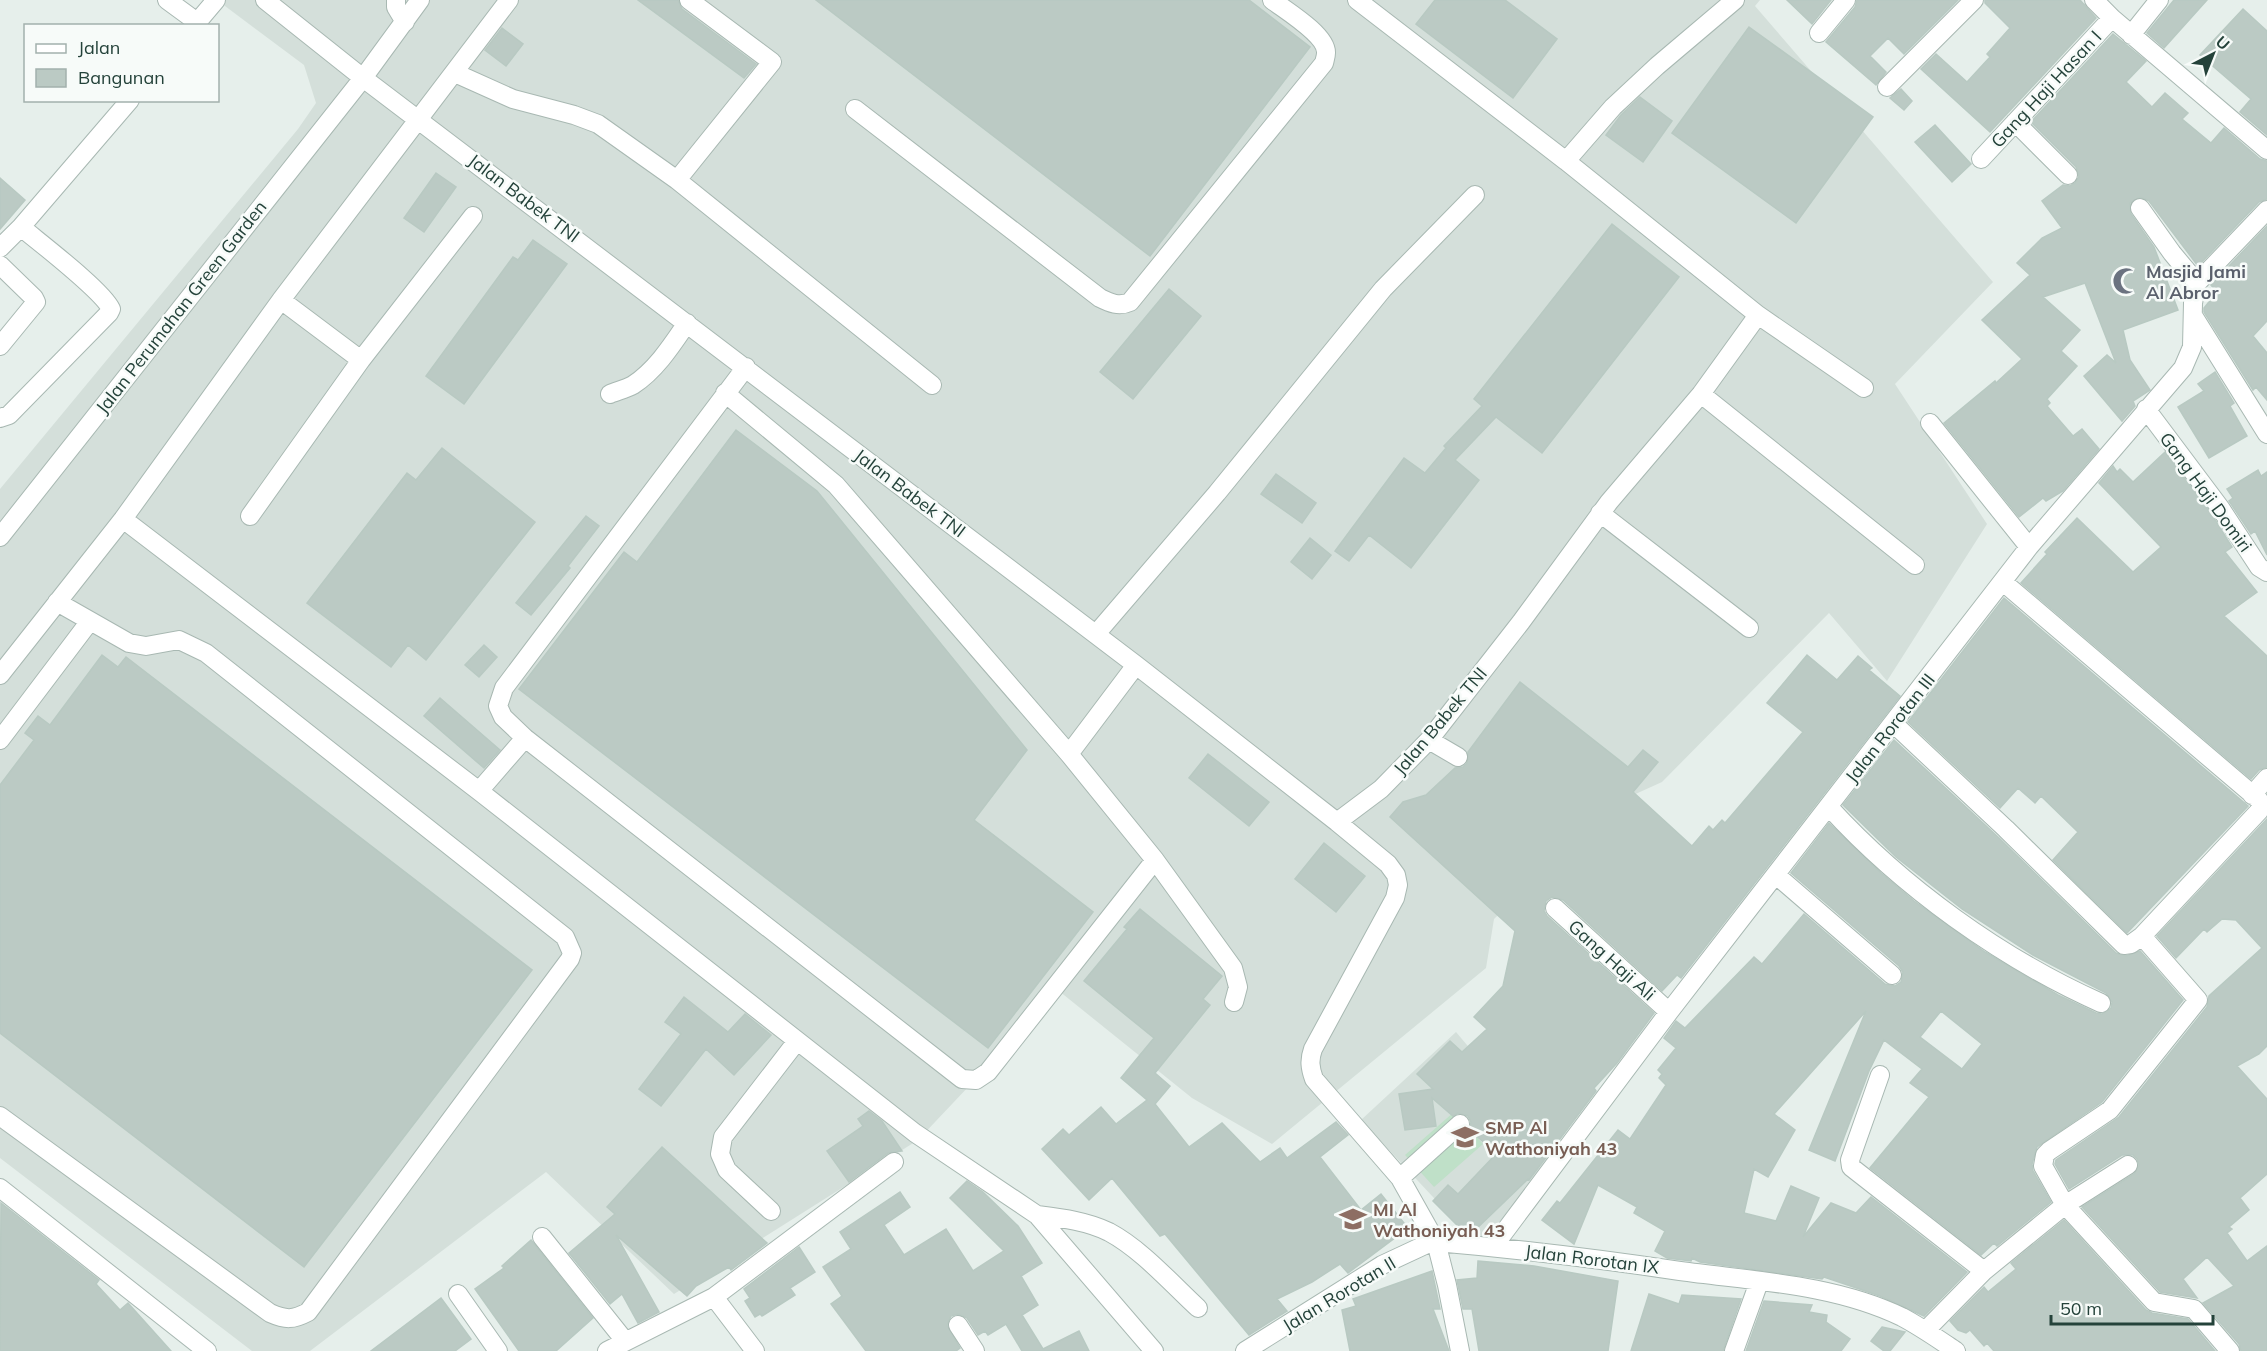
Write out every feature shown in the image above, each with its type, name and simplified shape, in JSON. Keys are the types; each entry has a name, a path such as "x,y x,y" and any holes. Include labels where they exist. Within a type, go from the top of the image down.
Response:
{"street":[{"path":"167,0 196,24 216,0"},
{"name":"Jalan Babek TNI","path":"265,0 368,81 1096,634 1337,822 1381,789 1429,740 1521,622 1600,513 1701,393 1758,315"},
{"path":"396,0 396,7 405,22"},
{"name":"Jalan Perumahan Green Garden","path":"0,537 368,81 420,0"},
{"path":"0,675 123,519 414,115 455,73 509,0"},
{"path":"677,180 772,62 689,0"},
{"path":"855,109 1100,298 1109,303 1124,305 1130,303 1324,63 1325,46 1318,36 1272,0"},
{"path":"1357,0 1376,6 1758,315 1864,388"},
{"path":"1566,161 1613,107 1657,66 1735,0"},
{"path":"1819,33 1846,0"},
{"path":"1887,87 1974,0"},
{"path":"2094,0 2112,18 2267,150"},
{"path":"2131,34 2159,0"},
{"name":"Gang Haji Hasan I","path":"1981,159 2112,18"},
{"path":"455,73 513,99 574,115 598,124 677,180 932,385"},
{"path":"0,248 21,227 128,102"},
{"path":"2015,122 2068,175"},
{"path":"1096,634 1216,493 1383,289 1475,195"},
{"path":"2140,208 2197,283 2267,210"},
{"path":"250,516 361,360 473,216"},
{"path":"0,418 9,415 111,309 108,303 92,288 21,227"},
{"path":"0,265 36,302 0,346"},
{"name":"Jalan Rorotan III","path":"1493,1247 1669,1012 2029,547 2183,368 2192,347 2193,303 2197,283"},
{"path":"281,300 361,360"},
{"path":"2194,317 2262,412 2267,434"},
{"path":"610,394 632,386 653,368 687,323"},
{"path":"746,368 504,688 498,706 503,717 525,738 962,1079 976,1080 988,1072 1155,860"},
{"path":"725,393 836,485 1070,754 1155,860 1233,968 1238,987 1234,1002"},
{"path":"1701,393 1915,565"},
{"name":"Gang Haji Domiri","path":"2146,409 2221,509 2259,567 2267,572"},
{"path":"1930,423 2029,547"},
{"path":"1600,513 1749,628"},
{"path":"123,519 478,791 915,1133 1037,1215 1154,1351"},
{"path":"1893,723 2006,829 2120,942 2128,945 2142,936 2259,811 2261,804 2252,795 2003,582"},
{"path":"0,1116 270,1313 284,1319 294,1319 308,1312 572,957 572,950 565,936 206,652 179,639 146,646 129,643 57,602"},
{"path":"0,740 90,621"},
{"path":"1070,754 1136,665"},
{"path":"478,791 525,738"},
{"path":"1429,740 1458,757"},
{"path":"2252,795 2267,778"},
{"path":"1829,807 1853,833 1933,902 1986,939 2063,986 2101,1003"},
{"path":"1337,822 1388,864 1396,875 1398,885 1395,898 1310,1057 1311,1070 1314,1079 1400,1178 1436,1242 1460,1351"},
{"path":"1776,875 1892,975"},
{"name":"Gang Haji Ali","path":"1555,908 1669,1012"},
{"path":"2142,936 2198,1000 2110,1110 2045,1155 2043,1166 2065,1205 2154,1302 2194,1309 2230,1351"},
{"path":"771,1211 727,1170 720,1154 723,1137 797,1041"},
{"path":"1880,1075 1850,1160 1851,1167 1984,1271"},
{"path":"1400,1178 1460,1124"},
{"path":"607,1351 714,1297 894,1162"},
{"path":"1926,1330 1984,1271 2065,1205 2128,1165"},
{"path":"0,1188 207,1351"},
{"path":"1037,1215 1078,1221 1108,1232 1130,1245 1198,1308"},
{"path":"542,1237 625,1341"},
{"name":"Jalan Rorotan IX","path":"1436,1242 1578,1256 1804,1288 1856,1300 1900,1317 1926,1330 1956,1351"},
{"name":"Jalan Rorotan II","path":"1245,1351 1382,1265 1436,1242"},
{"path":"1734,1351 1759,1282"},
{"path":"458,1294 498,1351"},
{"path":"714,1297 755,1351"},
{"path":"958,1325 975,1351"}],"shaded area":[{"path":"217,0 1760,0 1755,6 1993,282 1895,384 1987,524 1887,681 1829,613 1662,782 1609,806 1494,919 1486,968 1272,1144 1192,1098 1059,991 918,1140 674,1294 546,1172 310,1351 252,1351 0,1158 0,489 298,129 316,103 304,65"},
{"name":"SMP Al Wathoniyah 43","path":"1456,1032 1483,1064 1495,1085 1571,1155 1476,1243 1361,1120"}],"green space":[{"path":"1454,1112 1483,1144 1434,1187 1405,1155"}],"building":[{"path":"638,0 678,0 682,9 756,64 744,78"},
{"path":"816,0 1249,0 1310,47 1150,256"},
{"path":"1435,0 1505,0 1557,39 1513,98 1416,24"},
{"path":"1787,0 1831,0 1812,24"},
{"path":"1857,0 1958,0 1904,54 1888,38 1870,56 1886,72 1876,85 1826,42 1855,7"},
{"path":"1985,0 2080,0 2096,18 1990,132 1921,69 1936,54 1967,82 1990,57 1987,54 2010,28 1985,3"},
{"path":"2174,0 2207,0 2164,48 2147,33"},
{"path":"2243,9 2267,31 2267,135 2240,112 2251,99 2200,55"},
{"path":"1749,27 1873,117 1796,223 1672,133"},
{"path":"502,28 523,44 506,66 485,50"},
{"path":"2113,34 2146,61 2126,82 2152,107 2165,93 2188,113 2182,119 2211,143 2224,128 2260,159 2267,161 2267,199 2259,202 2198,266 2149,201 2140,197 2130,203 2131,214 2154,247 2178,310 2123,330 2130,360 2150,390 2133,401 2135,406 2122,421 2084,376 2107,355 2116,363 2085,283 2043,297 2080,330 2061,351 2077,366 2047,399 2050,403 2047,406 2073,436 2082,429 2099,449 2063,491 2046,501 2043,498 2019,517 1944,423 1995,381 1996,383 2022,359 1982,320 2030,275 2017,263 2042,238 2062,228 2042,201 2063,185 2070,186 2075,183 2079,177 2076,167 2031,122"},
{"path":"1901,89 1912,101 1904,110 1890,98"},
{"path":"1640,97 1672,121 1643,162 1606,135 1621,115"},
{"path":"1935,125 1971,164 1952,182 1915,142"},
{"path":"436,173 456,187 424,232 404,218"},
{"path":"0,178 25,200 0,229"},
{"path":"1612,224 1679,277 1542,453 1496,417 1455,460 1479,480 1411,568 1369,535 1349,561 1335,551 1404,458 1425,473 1446,448 1444,446 1482,406 1474,399"},
{"path":"2267,226 2267,321 2253,336 2267,353 2267,400 2256,387 2253,390 2204,312 2204,308 2217,292 2211,285"},
{"path":"533,240 567,264 464,404 426,376 513,257 518,260"},
{"path":"1169,289 1201,316 1133,399 1100,372"},
{"path":"2215,372 2234,403 2230,406 2247,436 2209,458 2178,407 2204,391 2198,384"},
{"path":"736,430 817,491 1027,750 974,820 1093,912 988,1048 519,689 624,552 637,562"},
{"path":"442,448 535,522 426,660 408,645 391,667 307,603 407,473 416,480"},
{"path":"2165,452 2212,515 2232,547 2225,552 2257,592 2224,616 2267,656 2267,767 2259,770 2251,779 2021,583 2047,554 2045,552 2077,518 2133,572 2161,547 2099,483 2113,466 2117,472 2120,469 2133,482"},
{"path":"2258,470 2261,476 2267,472 2267,555 2255,531 2251,534 2229,501 2233,498 2227,489"},
{"path":"1276,474 1316,503 1302,523 1261,494"},
{"path":"586,516 599,526 568,566 570,568 531,615 516,603"},
{"path":"1310,538 1331,555 1312,579 1291,562"},
{"path":"2004,598 2248,806 2127,933 2053,860 2078,832 2041,796 2035,803 2018,788 2000,808 1908,722"},
{"path":"484,645 497,657 479,677 465,665"},
{"path":"102,655 118,667 126,657 532,970 304,1267 0,1033 0,785 34,740 25,733 38,716 50,725"},
{"path":"1807,655 1837,680 1858,656 1872,668 1869,670 1900,696 1681,978 1677,975 1662,991 1563,900 1552,897 1546,901 1544,911 1547,916 1654,1013 1617,1063 1594,1088 1596,1091 1529,1180 1471,1234 1465,1233 1433,1201 1448,1185 1458,1194 1497,1153 1469,1130 1471,1122 1468,1116 1458,1113 1453,1116 1432,1098 1436,1126 1405,1130 1399,1094 1433,1089 1417,1074 1450,1041 1462,1052 1487,1029 1474,1017 1503,986 1515,931 1390,817 1403,802 1426,795 1455,768 1463,767 1467,763 1468,752 1520,682 1628,767 1643,750 1658,762 1633,792 1692,846 1709,826 1713,830 1722,820 1725,823 1803,732 1767,703"},
{"path":"440,698 500,750 484,768 424,716"},
{"path":"1894,740 1998,837 2116,953 2126,956 2140,951 2183,1000 2102,1102 2037,1147 2032,1164 2033,1171 2051,1202 1997,1246 1994,1243 1981,1255 1870,1168 1929,1097 1910,1083 1922,1069 1884,1040 1869,1071 1835,1161 1809,1150 1866,1011 1774,1114 1795,1130 1768,1177 1754,1169 1744,1213 1776,1221 1791,1186 1819,1198 1803,1237 1831,1203 1856,1213 1871,1197 1967,1272 1924,1316 1880,1296 1824,1277 1822,1279 1700,1262 1692,1258 1691,1261 1667,1258 1655,1251 1665,1231 1634,1213 1637,1207 1598,1185 1574,1244 1542,1220 1557,1201 1560,1203 1618,1130 1630,1139 1666,1085 1659,1078 1662,1074 1658,1070 1676,1048 1664,1038 1676,1021 1685,1028 1754,957 1762,964 1804,914 1885,984 1895,986 1901,982 1903,972 1899,966 1791,873 1829,823 1914,901 1985,952 2058,995 2096,1013 2102,1014 2111,1008 2112,1002 2106,993 2033,955 1962,909 1896,857 1843,805","holes":["1941,1011 1982,1044 1962,1069 1920,1037"]},
{"path":"1208,754 1269,802 1249,826 1189,778"},
{"path":"2267,819 2267,1046 2259,1054 2237,1066 2267,1099 2267,1174 2240,1198 2249,1210 2229,1227 2232,1229 2227,1233 2247,1261 2267,1246 2267,1351 2241,1351 2239,1344 2203,1303 2234,1286 2207,1257 2183,1279 2197,1298 2160,1292 2082,1207 2134,1174 2139,1165 2137,1159 2133,1155 2122,1155 2069,1189 2055,1164 2056,1160 2119,1117 2207,1007 2209,996 2262,948 2236,920 2222,919 2207,932 2204,929 2176,958 2157,936"},
{"path":"1324,843 1365,876 1336,912 1295,879"},
{"path":"1140,909 1222,976 1203,999 1210,1005 1155,1073 1170,1086 1155,1104 1189,1147 1222,1123 1260,1162 1280,1148 1287,1158 1336,1122 1348,1135 1320,1157 1361,1210 1381,1194 1408,1228 1348,1273 1340,1264 1312,1282 1277,1299 1287,1311 1249,1335 1165,1234 1160,1236 1112,1178 1089,1200 1042,1149 1063,1129 1069,1135 1101,1107 1116,1124 1147,1100 1121,1078 1154,1038 1084,981 1127,929 1124,927"},
{"path":"684,997 728,1032 745,1014 771,1035 734,1075 706,1049 661,1106 639,1089 681,1034 665,1022"},
{"path":"869,1111 882,1121 902,1151 888,1153 849,1182 827,1151 863,1126 858,1119"},
{"path":"662,1147 767,1243 731,1270 729,1267 696,1286 687,1296 616,1235 659,1312 638,1323 622,1294 610,1304 569,1253 615,1214 607,1207"},
{"path":"967,1181 983,1192 1018,1226 1042,1263 1021,1276 1038,1305 1022,1315 1043,1349 1079,1331 1089,1351 1022,1351 1006,1324 988,1335 985,1331 978,1335 967,1318 958,1314 951,1316 947,1325 960,1348 956,1351 866,1351 831,1304 842,1296 823,1267 851,1249 840,1232 900,1192 910,1207 884,1225 904,1255 946,1229 973,1271 1004,1251 950,1198"},
{"path":"1,1203 99,1280 96,1284 120,1310 128,1303 171,1351 0,1351"},
{"path":"2064,1220 2146,1310 2188,1319 2215,1351 1994,1351 1987,1343 1984,1346 1970,1330 1966,1333 1958,1330 1950,1321 1984,1287 1988,1292 2016,1269 2011,1263"},
{"path":"531,1240 593,1318 556,1351 519,1351 475,1289 504,1268 502,1266"},
{"path":"799,1247 815,1272 790,1288 795,1295 762,1316 760,1314 755,1317 745,1301 750,1298 744,1289"},
{"path":"1478,1261 1534,1266 1618,1281 1608,1351 1479,1351 1472,1309 1463,1309 1457,1280 1477,1278"},
{"path":"1432,1271 1440,1309 1433,1309 1449,1351 1350,1351 1342,1310 1356,1306 1353,1299"},
{"path":"1649,1294 1679,1304 1682,1295 1741,1299 1723,1351 1631,1351"},
{"path":"441,1298 471,1339 455,1351 371,1351"},
{"path":"1764,1301 1812,1305 1809,1312 1827,1315 1826,1322 1850,1339 1841,1351 1746,1351"},
{"path":"1882,1327 1905,1332 1890,1351 1884,1351 1871,1341"}],"place":[{"name":"Masjid Jami Al Abror","path":"2126,281"},
{"name":"SMP Al Wathoniyah 43","path":"1465,1137"},
{"name":"MI Al Wathoniyah 43","path":"1353,1219"}]}
